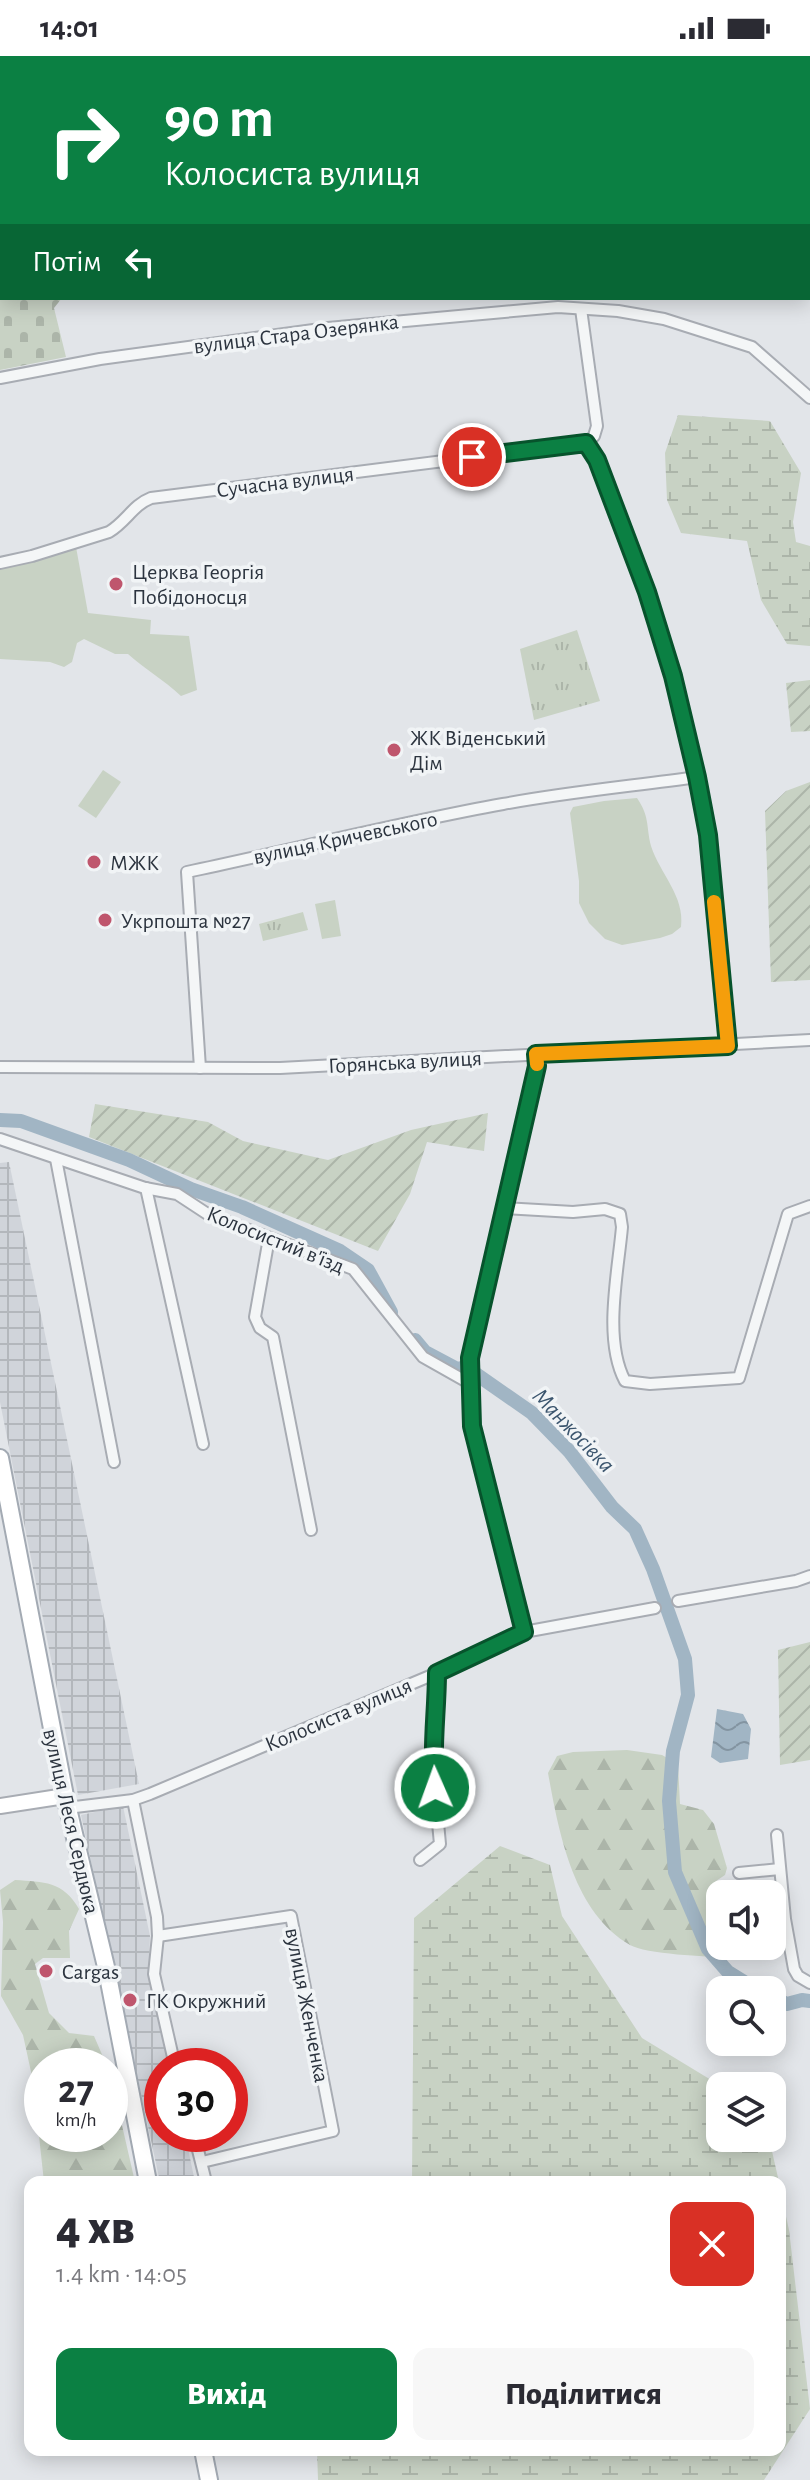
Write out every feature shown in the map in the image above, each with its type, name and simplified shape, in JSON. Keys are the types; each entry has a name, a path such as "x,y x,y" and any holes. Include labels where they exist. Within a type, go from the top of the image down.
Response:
{"main road":[{"name":"вулиця Леся Сердюка","path":"0,1458 66,1802 107,1971 147,2176"},
{"path":"0,1806 66,1802"},
{"path":"204,2456 209,2480"}],"street":[{"name":"вулиця Стара Озерянка","path":"0,378 100,359 328,328 557,302 581,309 618,311 664,319 752,347 810,398"},
{"path":"581,309 597,426 594,436 586,443 597,460 647,592 673,676 697,777 708,835 728,1046"},
{"name":"Сучасна вулиця","path":"0,563 109,532 118,527 141,502 151,498 586,443"},
{"name":"вулиця Кричевського","path":"200,1068 187,872 500,804 697,777"},
{"name":"Горянська вулиця","path":"0,1067 280,1068 810,1040"},
{"path":"524,1632 472,1426 469,1379 470,1358 537,1066 536,1054"},
{"name":"Колосистий в'їзд","path":"0,1139 146,1188 177,1194 209,1215 353,1269 423,1357 469,1379"},
{"path":"56,1159 114,1462"},
{"path":"146,1188 203,1444"},
{"path":"505,1208 573,1212 605,1209 620,1214 622,1227 613,1330 618,1368 625,1381 650,1384 739,1378 788,1214 810,1206"},
{"path":"269,1238 255,1317 260,1328 273,1337 311,1530"},
{"path":"678,1601 810,1576"},
{"name":"Колосиста вулиця","path":"66,1802 133,1800 437,1673 524,1632 655,1608"},
{"path":"420,1860 440,1844 432,1759 437,1673"},
{"path":"133,1800 157,1917 154,1974 171,2048"},
{"path":"777,1835 794,1969 798,1976 810,1983"},
{"path":"739,1873 780,1869"},
{"name":"вулиця Женченка","path":"158,1936 291,1916 333,2131 202,2162"},
{"path":"199,2152 205,2176"}],"shaded area":[{"path":"9,1162 139,1784 78,1795 0,1402 0,1163"},
{"path":"123,1806 150,1936 149,1961 167,2048 144,2048 144,2108 81,1815"},
{"path":"154,2152 189,2152 194,2176 159,2176"}],"green space":[{"path":"0,300 60,300 54,308 66,357 0,370"},
{"path":"678,415 770,421 801,473 793,522 796,542 810,546 810,646 787,644 761,600 747,541 681,533 667,500 665,453"},
{"path":"76,547 88,613 151,620 150,634 189,636 197,690 181,696 128,654 115,654 84,639 77,643 72,662 64,667 50,662 0,659 0,567"},
{"path":"577,630 600,701 534,720 520,649"},
{"path":"810,680 810,731 791,732 786,683"},
{"path":"103,770 121,782 96,818 78,806"},
{"path":"810,782 810,980 771,982 765,811 786,791"},
{"path":"637,798 646,816 651,846 679,905 681,927 660,938 622,945 605,939 589,923 579,903 570,813 573,807"},
{"path":"335,900 341,936 322,939 315,904"},
{"path":"303,912 308,930 263,941 259,924"},
{"path":"95,1104 208,1122 243,1141 328,1160 411,1130 488,1113 484,1151 427,1142 410,1194 378,1251 89,1137"},
{"path":"810,1642 810,1760 780,1765 778,1650"},
{"path":"627,1750 662,1755 678,1764 680,1804 703,1810 714,1824 727,1868 725,1875 718,1880 706,1880 706,1956 662,1953 630,1945 611,1931 595,1913 572,1869 557,1821 548,1773 557,1756 573,1752"},
{"path":"500,1846 550,1865 562,1916 642,2038 706,2077 706,2152 772,2152 778,2176 412,2176 414,1918"},
{"path":"15,1880 52,1885 73,1900 79,1909 69,1931 70,1958 43,1958 35,1964 49,2013 69,2033 94,2036 99,2048 26,2048 23,2035 1,1996 3,1922 0,1890"},
{"path":"128,2151 134,2176 43,2176 41,2152"},
{"path":"786,2216 789,2230 810,2409 786,2446"},
{"path":"317,2456 780,2456 764,2480 318,2480"}],"water":[{"path":"717,1709 743,1714 751,1729 748,1759 720,1763 711,1757"}],"waterway":[{"name":"Манжосівка","path":"0,1120 21,1121 129,1160 340,1251 368,1270 391,1312"},
{"name":"Манжосівка","path":"415,1340 425,1352 457,1369 466,1367 532,1413 569,1451 612,1507 635,1529 653,1569 685,1659 688,1695 673,1751 669,1801 675,1872 708,1949 734,1976"},
{"name":"Манжосівка","path":"786,2004 810,2001"}],"slow traffic":[{"path":"537,1064 536,1054 728,1046 714,902"}],"place":[{"name":"Церква Георгія Побідоносця","path":"116,584"},
{"name":"ЖК Віденський Дім","path":"394,750"},
{"name":"МЖК","path":"94,862"},
{"name":"Укрпошта №27","path":"105,920"},
{"name":"Cargas","path":"46,1971"},
{"name":"ГК Окружний","path":"130,2000"}],"route":[{"path":"435,1788 432,1759 437,1673 524,1632 472,1426 469,1376 470,1358 537,1066 536,1054 728,1046 708,835 697,777 673,676 647,592 597,460 586,443 472,457"}]}
